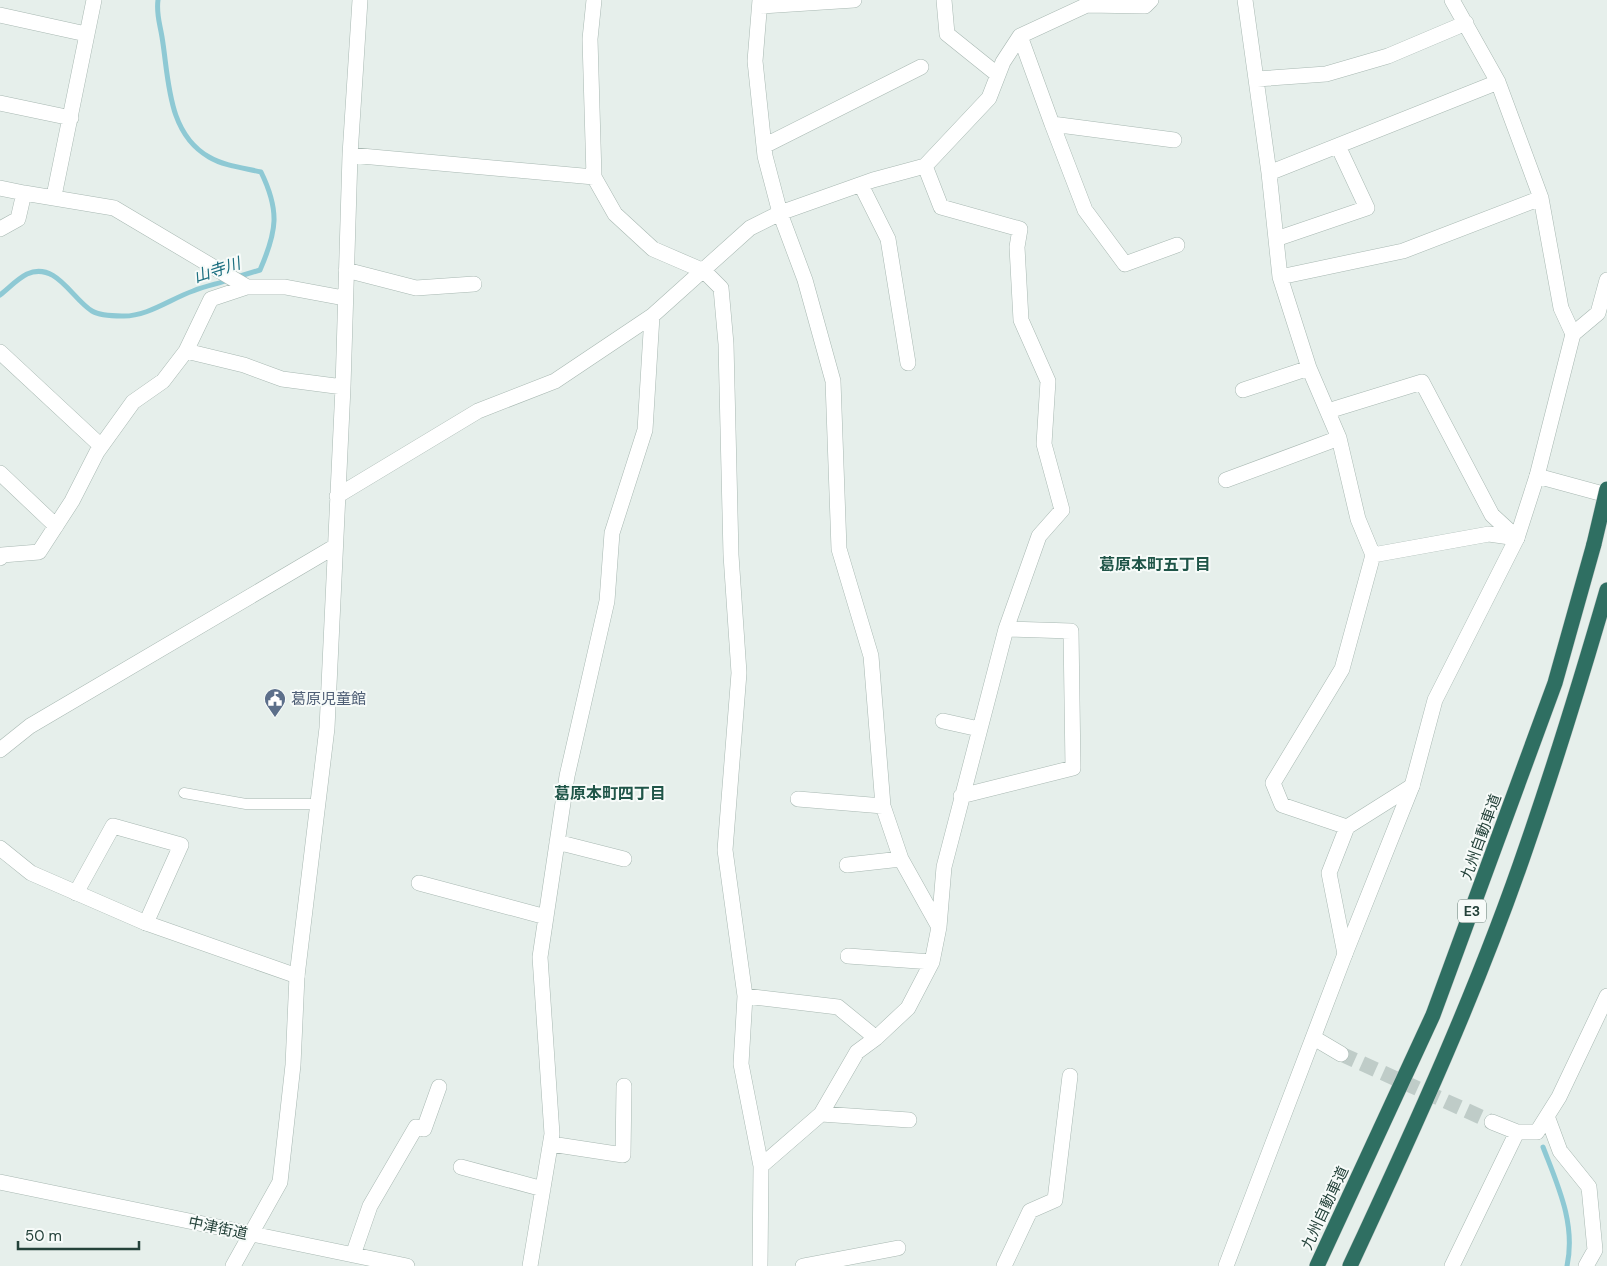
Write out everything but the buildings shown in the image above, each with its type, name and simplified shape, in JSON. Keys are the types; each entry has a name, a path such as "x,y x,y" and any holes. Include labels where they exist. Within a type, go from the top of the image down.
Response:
{"highway":[{"name":"九州自動車道","path":"1317,1266 1433,1015 1555,683 1607,490"},
{"name":"E3","path":"1350,1266 1392,1176 1460,1020 1526,847 1578,689 1607,590"}],"street":[{"path":"54,196 94,0"},
{"path":"233,1266 280,1182 292,1066 297,976 327,728 343,387 344,298 350,155 360,0"},
{"path":"594,0 590,39 594,177 614,214 653,249 704,271 721,288 726,344 732,555 739,673 725,850 745,996 741,1064 761,1166 760,1266"},
{"path":"854,0 760,3 755,61 764,146 780,213 805,280 833,381 839,549 871,656 883,806 902,859 938,927"},
{"path":"944,0 947,34 998,75"},
{"path":"337,496 478,410 556,381 652,316 750,228 780,213 925,166 989,98 1002,62 1020,36 1087,5 1145,6 1151,0"},
{"path":"1245,0 1257,79 1280,276 1310,368 1339,438 1358,519 1372,555 1342,669 1273,784 1282,805 1347,827"},
{"path":"1452,0 1498,82 1541,198 1561,308 1573,334"},
{"path":"0,15 86,34"},
{"path":"1257,79 1326,74 1388,56 1466,23"},
{"path":"1020,36 1085,210 1125,264 1176,245"},
{"path":"764,146 921,67"},
{"path":"1269,174 1498,82"},
{"path":"0,103 71,118"},
{"path":"1052,124 1174,140"},
{"path":"1276,239 1367,208 1338,146"},
{"path":"350,155 594,177"},
{"path":"761,1166 821,1114 857,1052 876,1038 908,1008 932,962 938,927 944,867 1006,629 1039,536 1062,510 1044,444 1048,382 1021,320 1017,247 1020,229 940,206 925,166"},
{"path":"862,185 888,239 908,363"},
{"path":"0,188 114,208 246,286"},
{"path":"0,229 18,220 24,193"},
{"path":"1280,276 1403,252 1541,198"},
{"path":"346,270 416,288 474,284"},
{"path":"1226,1266 1345,954 1412,786 1435,700 1517,538 1537,476 1573,334 1598,313 1607,280"},
{"path":"0,558 2,555 39,552 56,526 101,446 133,402 163,381 186,351 212,299 246,286 285,287 344,298"},
{"path":"530,1266 552,1134 540,957 567,776 607,601 612,533 645,430 652,316"},
{"path":"186,351 244,365 282,379 343,387"},
{"path":"0,352 101,446"},
{"path":"1243,390 1310,368"},
{"path":"1328,410 1422,382 1492,515 1517,538"},
{"path":"1226,480 1339,438"},
{"path":"0,473 56,526"},
{"path":"1537,476 1607,495"},
{"path":"1372,555 1489,534 1517,538"},
{"path":"0,750 30,726 334,547"},
{"path":"961,796 1073,768 1071,631 1006,629"},
{"path":"942,721 979,729"},
{"path":"1345,954 1329,873 1347,827 1412,786"},
{"path":"798,799 883,806"},
{"path":"76,893 113,826 181,845 146,923"},
{"path":"557,842 624,858"},
{"path":"0,848 31,873 76,893 146,923 297,976"},
{"path":"847,865 902,859"},
{"path":"419,883 546,917"},
{"path":"848,956 932,962"},
{"path":"745,996 838,1006 876,1038"},
{"path":"1492,1122 1517,1132 1537,1132 1559,1097 1607,996"},
{"path":"1314,1038 1341,1054"},
{"path":"1004,1266 1030,1211 1055,1200 1070,1076"},
{"path":"550,1144 623,1154 624,1086"},
{"path":"353,1255 370,1206 416,1127 424,1129 439,1087"},
{"path":"821,1114 909,1120"},
{"path":"1547,1116 1560,1150 1589,1187 1595,1250 1586,1266"},
{"path":"1452,1266 1517,1132"},
{"path":"461,1167 543,1189"},
{"name":"中津街道","path":"0,1182 404,1266"},
{"path":"803,1266 898,1248"}],"lane":[{"path":"184,793 246,804 318,804"}],"waterway":[{"name":"山寺川","path":"158,0 158,14 172,104 185,134 195,147 209,157 228,165 261,172 271,198 274,210 273,232 260,270 237,277"},
{"name":"山寺川","path":"0,295 16,281 27,274 37,271 55,277 95,313 111,316 131,316 149,311 184,294 229,280"},
{"path":"1543,1147 1564,1205 1569,1235 1567,1266"}],"tunnel":[{"path":"1341,1054 1492,1122"}],"place":[{"name":"葛原児童館","path":"275,718"}],"district":[{"name":"葛原本町五丁目","path":"1155,564"},
{"name":"葛原本町四丁目","path":"610,793"}]}
